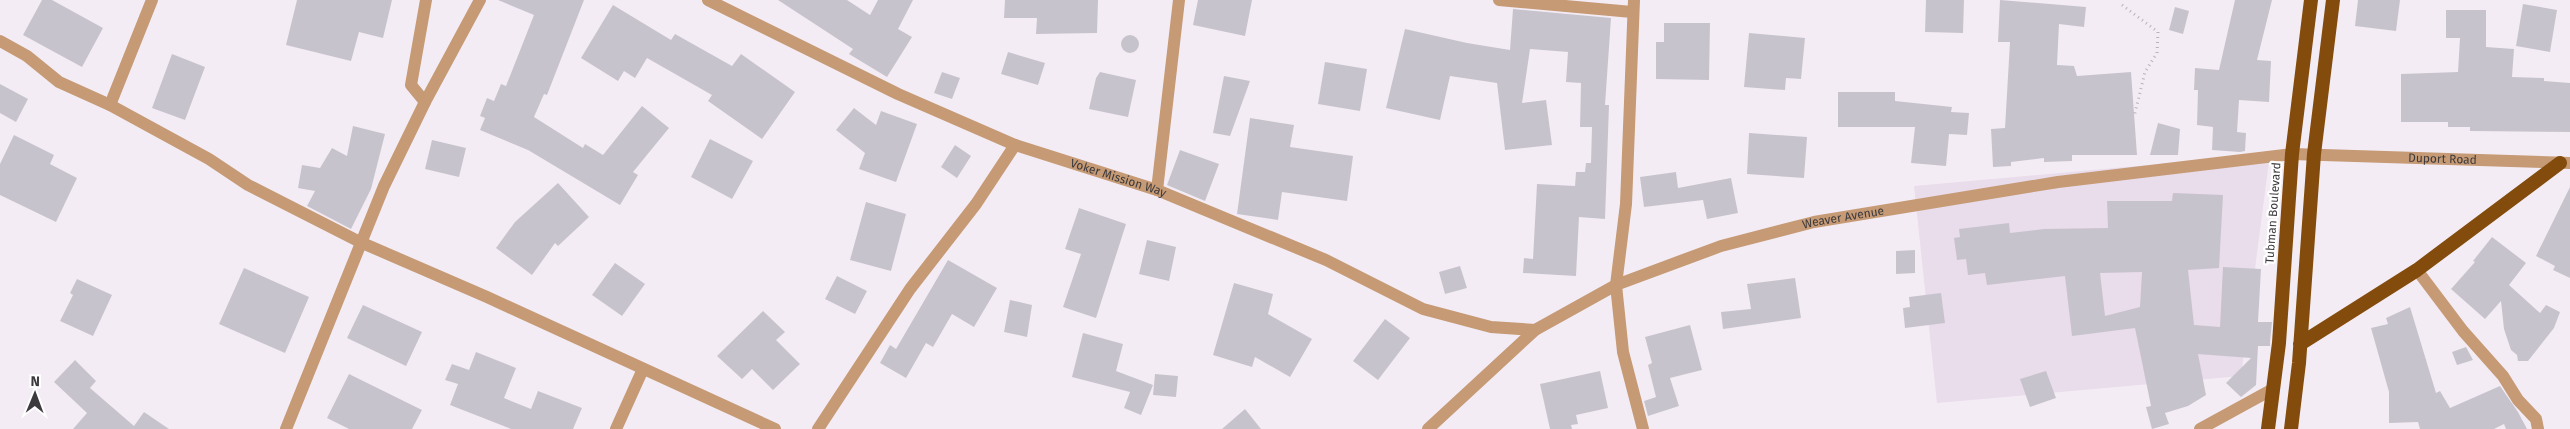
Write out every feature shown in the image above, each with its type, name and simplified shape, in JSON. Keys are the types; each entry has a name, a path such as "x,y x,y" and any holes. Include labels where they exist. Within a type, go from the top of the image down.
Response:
{"highway":[{"name":"Tubman Boulevard","path":"2268,429 2279,343 2292,154 2311,0"},
{"path":"2291,429 2300,344 2314,154 2333,0"},
{"path":"2300,344 2417,270 2565,163"}],"street":[{"path":"110,105 152,0"},
{"path":"425,102 411,85 426,0"},
{"path":"286,429 360,242 425,102 480,0"},
{"name":"Voker Mission Way","path":"708,0 898,94 1015,145 1157,190 1326,260 1423,309 1491,327 1534,330"},
{"path":"1157,190 1179,0"},
{"path":"1499,0 1633,6 1626,204 1616,285 1623,352 1643,429"},
{"path":"0,42 27,56 59,82 110,105 209,159 248,185 360,242 487,297 775,429"},
{"path":"818,429 910,289 976,204 1015,145"},
{"name":"Weaver Avenue","path":"1428,429 1534,330 1616,285 1721,246 1814,222 2058,182 2292,154 2314,154"},
{"name":"Duport Road","path":"2314,154 2565,163"},
{"path":"2417,270 2463,331 2503,376 2518,400 2536,419 2538,429"},
{"path":"616,429 643,368"},
{"path":"2200,429 2273,389"}],"path":[{"path":"2122,5 2158,32 2157,53 2145,72 2134,117"}],"shaded area":[{"path":"2270,154 2241,376 1937,403 1914,186"}],"building":[{"path":"42,0 52,0 103,28 82,67 23,35"},
{"path":"297,0 392,0 383,38 359,32 351,61 286,45"},
{"path":"498,0 584,0 547,95 544,94 534,117 583,148 585,144 603,155 642,106 669,128 633,172 638,175 620,205 528,150 480,130 485,118 480,116 487,98 494,101 501,84 506,86 534,15"},
{"path":"778,0 847,0 870,15 878,0 913,0 898,29 912,37 887,77 849,54 853,49"},
{"path":"1005,0 1098,0 1097,33 1036,34 1037,18 1004,18"},
{"path":"1198,0 1252,0 1245,36 1193,25"},
{"path":"1926,0 1964,0 1963,33 1925,32"},
{"path":"2000,0 2086,7 2084,27 2059,24 2057,65 2074,66 2077,76 2131,72 2137,155 2072,155 2072,161 2044,162 2044,158 2011,162 2011,166 1993,167 1991,129 2005,128 2010,42 1998,42"},
{"path":"2235,0 2272,0 2257,60 2271,61 2269,102 2239,100 2237,132 2246,133 2245,151 2240,152 2212,150 2213,127 2197,125 2198,90 2194,90 2195,68 2219,70"},
{"path":"2358,0 2400,0 2396,31 2355,26"},
{"path":"2523,4 2557,10 2550,52 2516,46"},
{"path":"613,5 671,40 675,34 732,66 741,54 795,92 762,139 708,101 712,95 647,58 635,78 624,71 618,81 581,58"},
{"path":"2175,7 2189,11 2183,34 2169,30"},
{"path":"1513,9 1611,18 1605,105 1609,105 1605,219 1579,217 1576,276 1523,273 1524,258 1533,259 1537,184 1575,186 1576,172 1585,172 1586,163 1591,163 1592,127 1580,127 1581,83 1566,82 1568,52 1530,49 1522,103 1546,100 1552,145 1505,150 1497,83 1450,76 1440,120 1386,108 1405,29 1467,43 1510,50"},
{"path":"2446,10 2486,10 2486,47 2514,49 2512,77 2544,78 2544,81 2570,83 2570,132 2470,131 2470,127 2448,127 2448,122 2401,122 2401,74 2458,72 2460,38 2446,38"},
{"path":"1664,23 1710,23 1709,80 1656,79 1656,42 1664,42"},
{"path":"1749,33 1805,38 1801,79 1786,78 1785,90 1744,87"},
{"path":"1130,35 1136,38 1139,44 1136,50 1130,53 1124,50 1121,44 1124,38"},
{"path":"1008,52 1045,63 1038,85 1001,74"},
{"path":"172,54 205,67 185,120 152,108"},
{"path":"1325,62 1367,69 1360,111 1318,104"},
{"path":"942,72 960,78 952,99 934,93"},
{"path":"1100,72 1136,80 1128,117 1089,109 1096,78"},
{"path":"1224,76 1250,81 1230,136 1213,133"},
{"path":"0,84 28,99 16,122 0,113"},
{"path":"1838,92 1895,92 1895,101 1952,107 1951,112 1969,113 1967,135 1949,134 1946,166 1911,163 1915,127 1838,127"},
{"path":"854,108 876,125 881,111 917,124 896,182 859,169 865,153 836,130"},
{"path":"1250,118 1294,125 1290,147 1353,156 1347,201 1282,192 1278,220 1237,214"},
{"path":"2158,123 2180,129 2178,155 2150,155"},
{"path":"353,126 385,134 371,189 351,229 307,206 315,191 298,188 302,165 320,168 332,148 347,156"},
{"path":"1749,133 1807,137 1804,178 1747,174"},
{"path":"14,135 54,155 50,164 77,178 56,222 0,195 0,164"},
{"path":"710,139 753,161 732,199 691,177"},
{"path":"432,140 466,148 459,177 425,169"},
{"path":"955,145 971,156 957,178 941,167"},
{"path":"1180,150 1219,164 1205,201 1167,185"},
{"path":"1676,172 1678,188 1731,178 1738,213 1707,219 1703,200 1644,207 1640,177"},
{"path":"558,183 589,217 558,246 555,243 532,275 496,248 515,222"},
{"path":"2570,187 2570,278 2553,270 2555,266 2536,256"},
{"path":"2173,193 2223,195 2219,268 2188,270 2194,325 2220,327 2223,267 2261,269 2258,322 2272,322 2270,346 2258,346 2256,385 2241,397 2226,383 2251,358 2198,354 2206,395 2188,406 2165,413 2169,424 2152,429 2146,407 2151,406 2135,328 2072,336 2065,276 1987,285 1985,273 1968,275 1966,259 1957,260 1954,238 1960,237 1959,229 2009,223 2010,233 2044,229 2108,228 2107,201 2172,201","holes":["2142,272 2140,307 2105,316 2100,273"]},
{"path":"866,202 906,214 891,271 850,260"},
{"path":"1079,208 1126,224 1096,318 1063,307 1081,254 1065,249"},
{"path":"2492,237 2526,263 2509,285 2540,313 2546,305 2560,312 2554,328 2528,361 2518,361 2517,355 2511,350 2504,329 2501,301 2485,319 2451,289 2475,262 2473,261"},
{"path":"1147,240 1176,247 1169,281 1139,274"},
{"path":"1915,250 1915,273 1896,274 1896,251"},
{"path":"948,260 997,288 974,327 952,314 933,347 926,343 906,378 880,363 890,345 896,349"},
{"path":"615,263 645,284 622,316 592,295"},
{"path":"1460,266 1467,288 1445,294 1439,272"},
{"path":"244,268 309,297 285,353 219,324"},
{"path":"837,276 867,291 855,314 825,299"},
{"path":"1795,278 1801,318 1723,329 1721,312 1751,309 1747,284"},
{"path":"77,279 112,295 93,336 60,321 73,295 70,293"},
{"path":"1234,283 1273,294 1268,314 1312,339 1290,377 1255,357 1252,367 1213,355"},
{"path":"1941,293 1945,323 1905,328 1903,308 1910,307 1909,297"},
{"path":"1010,300 1032,305 1027,337 1004,332"},
{"path":"363,305 422,332 406,366 347,338"},
{"path":"2410,307 2436,393 2440,391 2450,408 2500,386 2527,429 2506,429 2504,424 2494,429 2420,429 2418,422 2389,423 2389,392 2371,328 2388,324 2386,318"},
{"path":"763,311 785,332 776,340 800,364 773,390 752,369 742,379 717,356"},
{"path":"1385,319 1410,338 1378,380 1353,361"},
{"path":"1690,325 1702,370 1670,378 1679,406 1648,416 1644,401 1656,397 1648,365 1652,363 1645,337"},
{"path":"1083,333 1123,344 1116,371 1153,385 1141,415 1124,408 1130,392 1072,377"},
{"path":"2466,347 2473,360 2457,365 2452,352"},
{"path":"476,352 516,368 504,398 531,409 538,391 582,408 573,429 511,429 450,405 458,384 445,380 452,364 469,370"},
{"path":"75,360 96,381 90,388 134,426 144,412 169,429 73,429 87,413 54,382"},
{"path":"1600,371 1608,408 1576,415 1578,424 1571,425 1572,429 1550,429 1540,384"},
{"path":"2046,371 2056,398 2030,407 2020,379"},
{"path":"349,374 422,410 412,429 349,429 327,418"},
{"path":"1155,374 1178,376 1176,397 1153,395"},
{"path":"1245,409 1261,429 1222,429"}]}
